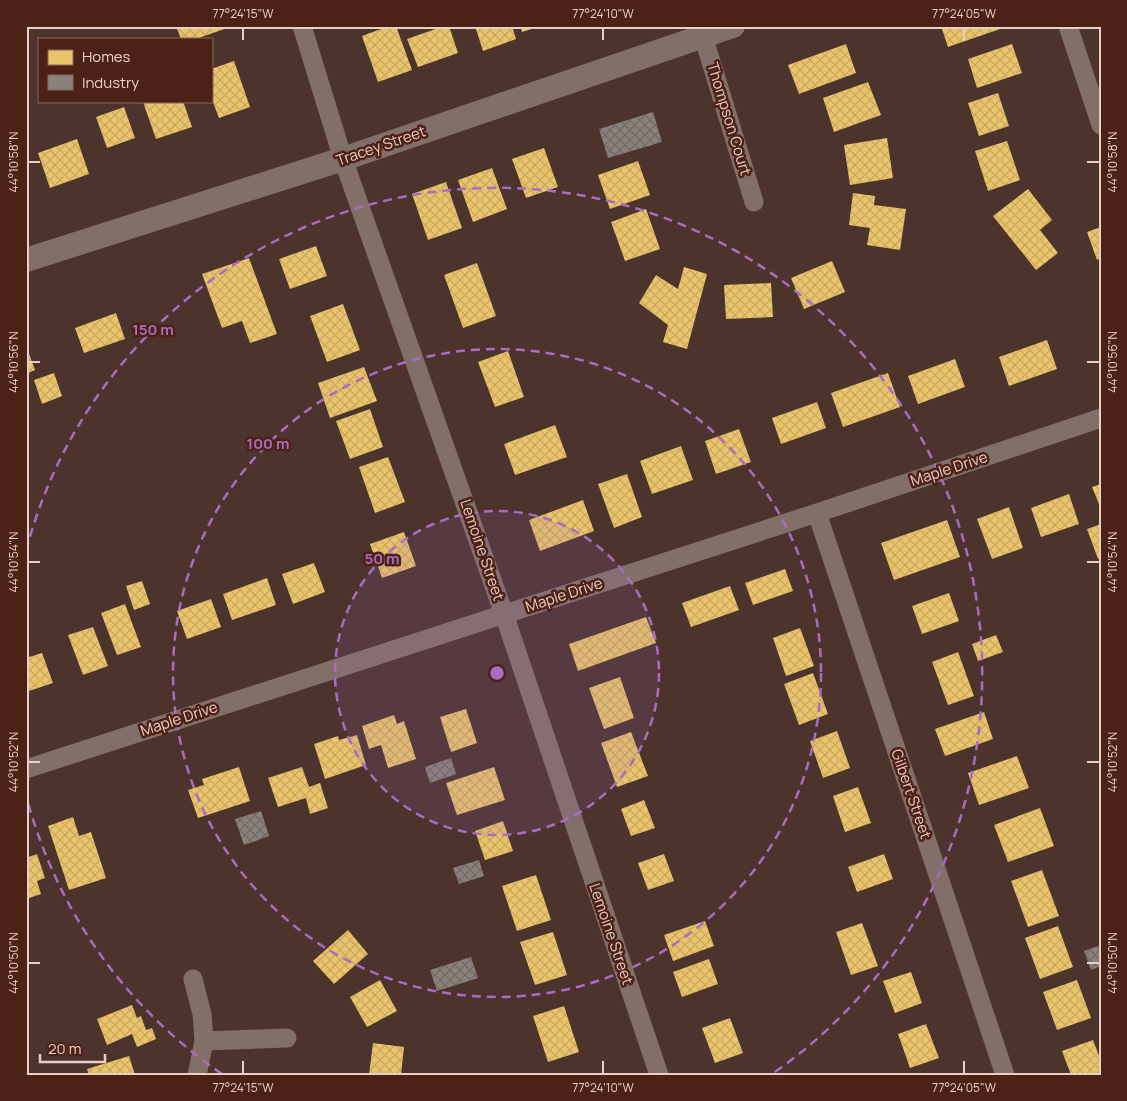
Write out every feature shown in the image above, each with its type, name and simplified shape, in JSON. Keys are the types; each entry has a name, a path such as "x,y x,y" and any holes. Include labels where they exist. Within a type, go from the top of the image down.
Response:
{"street":[{"name":"Lemoine Street","path":"302,26 343,159 504,614 659,1075"},
{"name":"Tracey Street","path":"26,260 343,159 701,31 733,26"},
{"path":"1068,26 1101,125"},
{"name":"Thompson Court","path":"701,31 754,202"},
{"name":"Maple Drive","path":"26,768 816,513 1101,418"},
{"name":"Gilbert Street","path":"816,513 1005,1075"},
{"path":"193,979 202,1014 204,1041 197,1075"},
{"path":"204,1041 287,1038"}],"building: Homes":[{"path":"176,26 230,26 199,38 181,38"},
{"path":"389,26 396,26 412,70 378,82 362,36"},
{"path":"449,26 458,53 418,67 407,39"},
{"path":"475,26 512,26 516,39 483,51"},
{"path":"520,26 538,26 538,27 522,32"},
{"path":"941,26 1002,26 1003,28 948,47"},
{"path":"846,44 856,73 799,94 788,65"},
{"path":"1012,44 1022,73 977,88 968,59"},
{"path":"234,61 250,107 219,118 212,100 212,69"},
{"path":"868,82 881,115 834,132 823,98"},
{"path":"998,93 1009,126 979,136 968,103"},
{"path":"143,102 183,102 192,127 156,139"},
{"path":"124,107 135,138 107,148 96,117"},
{"path":"887,138 893,178 850,185 844,145"},
{"path":"77,139 89,174 50,188 38,153"},
{"path":"1007,141 1020,180 988,191 975,151"},
{"path":"544,148 558,187 526,198 512,159"},
{"path":"638,161 650,195 610,209 598,175"},
{"path":"492,168 507,209 473,222 458,180"},
{"path":"446,182 462,228 428,240 412,194"},
{"path":"1028,189 1052,220 1040,230 1058,253 1036,270 993,216"},
{"path":"853,193 875,196 874,205 906,209 900,250 867,245 870,228 849,225"},
{"path":"646,209 660,249 625,261 611,222"},
{"path":"1101,227 1101,258 1097,260 1087,232"},
{"path":"316,246 327,276 290,289 279,259"},
{"path":"249,258 277,334 250,343 242,321 222,328 202,274"},
{"path":"832,261 845,292 804,309 791,278"},
{"path":"477,263 496,316 463,328 444,275"},
{"path":"684,267 707,274 687,349 663,342 668,325 639,303 656,275 678,289"},
{"path":"771,283 773,317 726,319 724,285"},
{"path":"343,304 360,350 327,362 310,316"},
{"path":"116,313 125,339 84,353 75,328"},
{"path":"1047,340 1057,369 1009,386 999,357"},
{"path":"26,346 35,370 26,374"},
{"path":"508,351 524,397 495,407 478,362"},
{"path":"955,359 965,387 918,404 908,376"},
{"path":"364,367 377,401 330,418 318,383"},
{"path":"54,373 62,396 42,404 34,380"},
{"path":"888,373 900,407 843,427 831,393"},
{"path":"817,402 826,428 781,444 772,418"},
{"path":"370,409 383,447 350,459 336,421"},
{"path":"555,425 567,457 515,475 504,444"},
{"path":"739,429 751,462 716,474 705,441"},
{"path":"681,446 693,480 652,494 640,461"},
{"path":"388,457 405,502 375,513 359,467"},
{"path":"627,474 642,517 614,528 598,484"},
{"path":"1101,484 1101,509 1092,487"},
{"path":"1069,494 1079,524 1041,537 1031,508"},
{"path":"583,500 594,531 540,551 529,520"},
{"path":"1009,507 1023,548 992,559 977,519"},
{"path":"947,520 960,557 894,580 881,543"},
{"path":"1101,524 1101,558 1098,559 1087,529"},
{"path":"404,532 416,566 382,578 370,544"},
{"path":"314,563 325,592 293,604 282,574"},
{"path":"785,569 793,591 753,605 745,583"},
{"path":"267,578 276,605 232,620 223,594"},
{"path":"142,581 150,604 134,610 126,586"},
{"path":"730,586 739,610 691,627 682,603"},
{"path":"949,593 959,621 922,634 912,606"},
{"path":"211,599 221,627 187,639 177,611"},
{"path":"125,604 141,647 117,655 101,613"},
{"path":"646,617 656,643 578,671 569,644"},
{"path":"93,627 108,666 83,675 68,635"},
{"path":"800,628 814,666 786,676 773,638"},
{"path":"996,635 1003,652 978,661 972,644"},
{"path":"958,652 974,696 948,705 932,662"},
{"path":"42,653 53,683 26,692 26,658"},
{"path":"813,673 828,714 799,725 784,684"},
{"path":"620,677 634,718 604,729 589,688"},
{"path":"466,709 477,743 451,752 440,717"},
{"path":"984,712 993,739 945,756 935,729"},
{"path":"394,715 397,724 404,721 416,759 388,768 381,745 369,749 362,726"},
{"path":"837,731 850,768 823,778 810,741"},
{"path":"631,732 648,776 617,787 601,743"},
{"path":"357,735 366,765 325,779 314,744 338,736 339,740"},
{"path":"1017,756 1029,788 979,805 968,773"},
{"path":"239,767 250,801 198,818 188,790 204,785 202,779"},
{"path":"302,767 309,787 320,783 328,808 310,814 306,798 278,807 268,778"},
{"path":"494,767 505,800 457,815 446,783"},
{"path":"858,787 871,823 845,832 833,796"},
{"path":"644,800 655,828 631,836 621,809"},
{"path":"1040,808 1054,846 1008,862 994,825"},
{"path":"73,817 79,836 91,832 106,878 69,890 48,826"},
{"path":"503,821 513,851 485,860 475,831"},
{"path":"37,854 45,878 37,881 41,894 26,899 26,858"},
{"path":"664,854 674,881 648,890 638,863"},
{"path":"884,854 893,879 857,892 848,867"},
{"path":"1042,870 1059,916 1028,927 1011,881"},
{"path":"536,875 551,920 517,931 502,886"},
{"path":"705,921 714,946 673,961 664,935"},
{"path":"862,923 878,966 851,975 836,932"},
{"path":"1058,926 1073,967 1040,979 1025,938"},
{"path":"348,930 368,954 334,984 313,961"},
{"path":"553,932 567,975 535,985 520,942"},
{"path":"709,959 718,984 682,997 673,972"},
{"path":"911,972 922,1003 895,1013 883,981"},
{"path":"380,980 397,1011 367,1027 350,997"},
{"path":"1077,980 1091,1018 1057,1030 1043,992"},
{"path":"132,1005 137,1018 141,1016 146,1030 152,1028 156,1039 137,1047 132,1034 107,1045 97,1019"},
{"path":"564,1006 579,1052 548,1062 533,1016"},
{"path":"730,1018 743,1053 715,1063 702,1028"},
{"path":"926,1024 939,1058 910,1068 898,1034"},
{"path":"1093,1040 1101,1061 1101,1075 1071,1075 1062,1051"},
{"path":"373,1043 404,1047 401,1075 369,1075"},
{"path":"129,1056 135,1075 89,1075 87,1069"}],"building: Industry":[{"path":"653,112 662,142 608,158 599,129"},
{"path":"451,758 456,774 430,783 425,767"},
{"path":"261,811 269,836 244,845 235,819"},
{"path":"479,860 484,876 459,884 453,868"},
{"path":"1101,945 1101,966 1091,970 1084,951"},
{"path":"471,957 478,978 437,991 430,970"}]}
